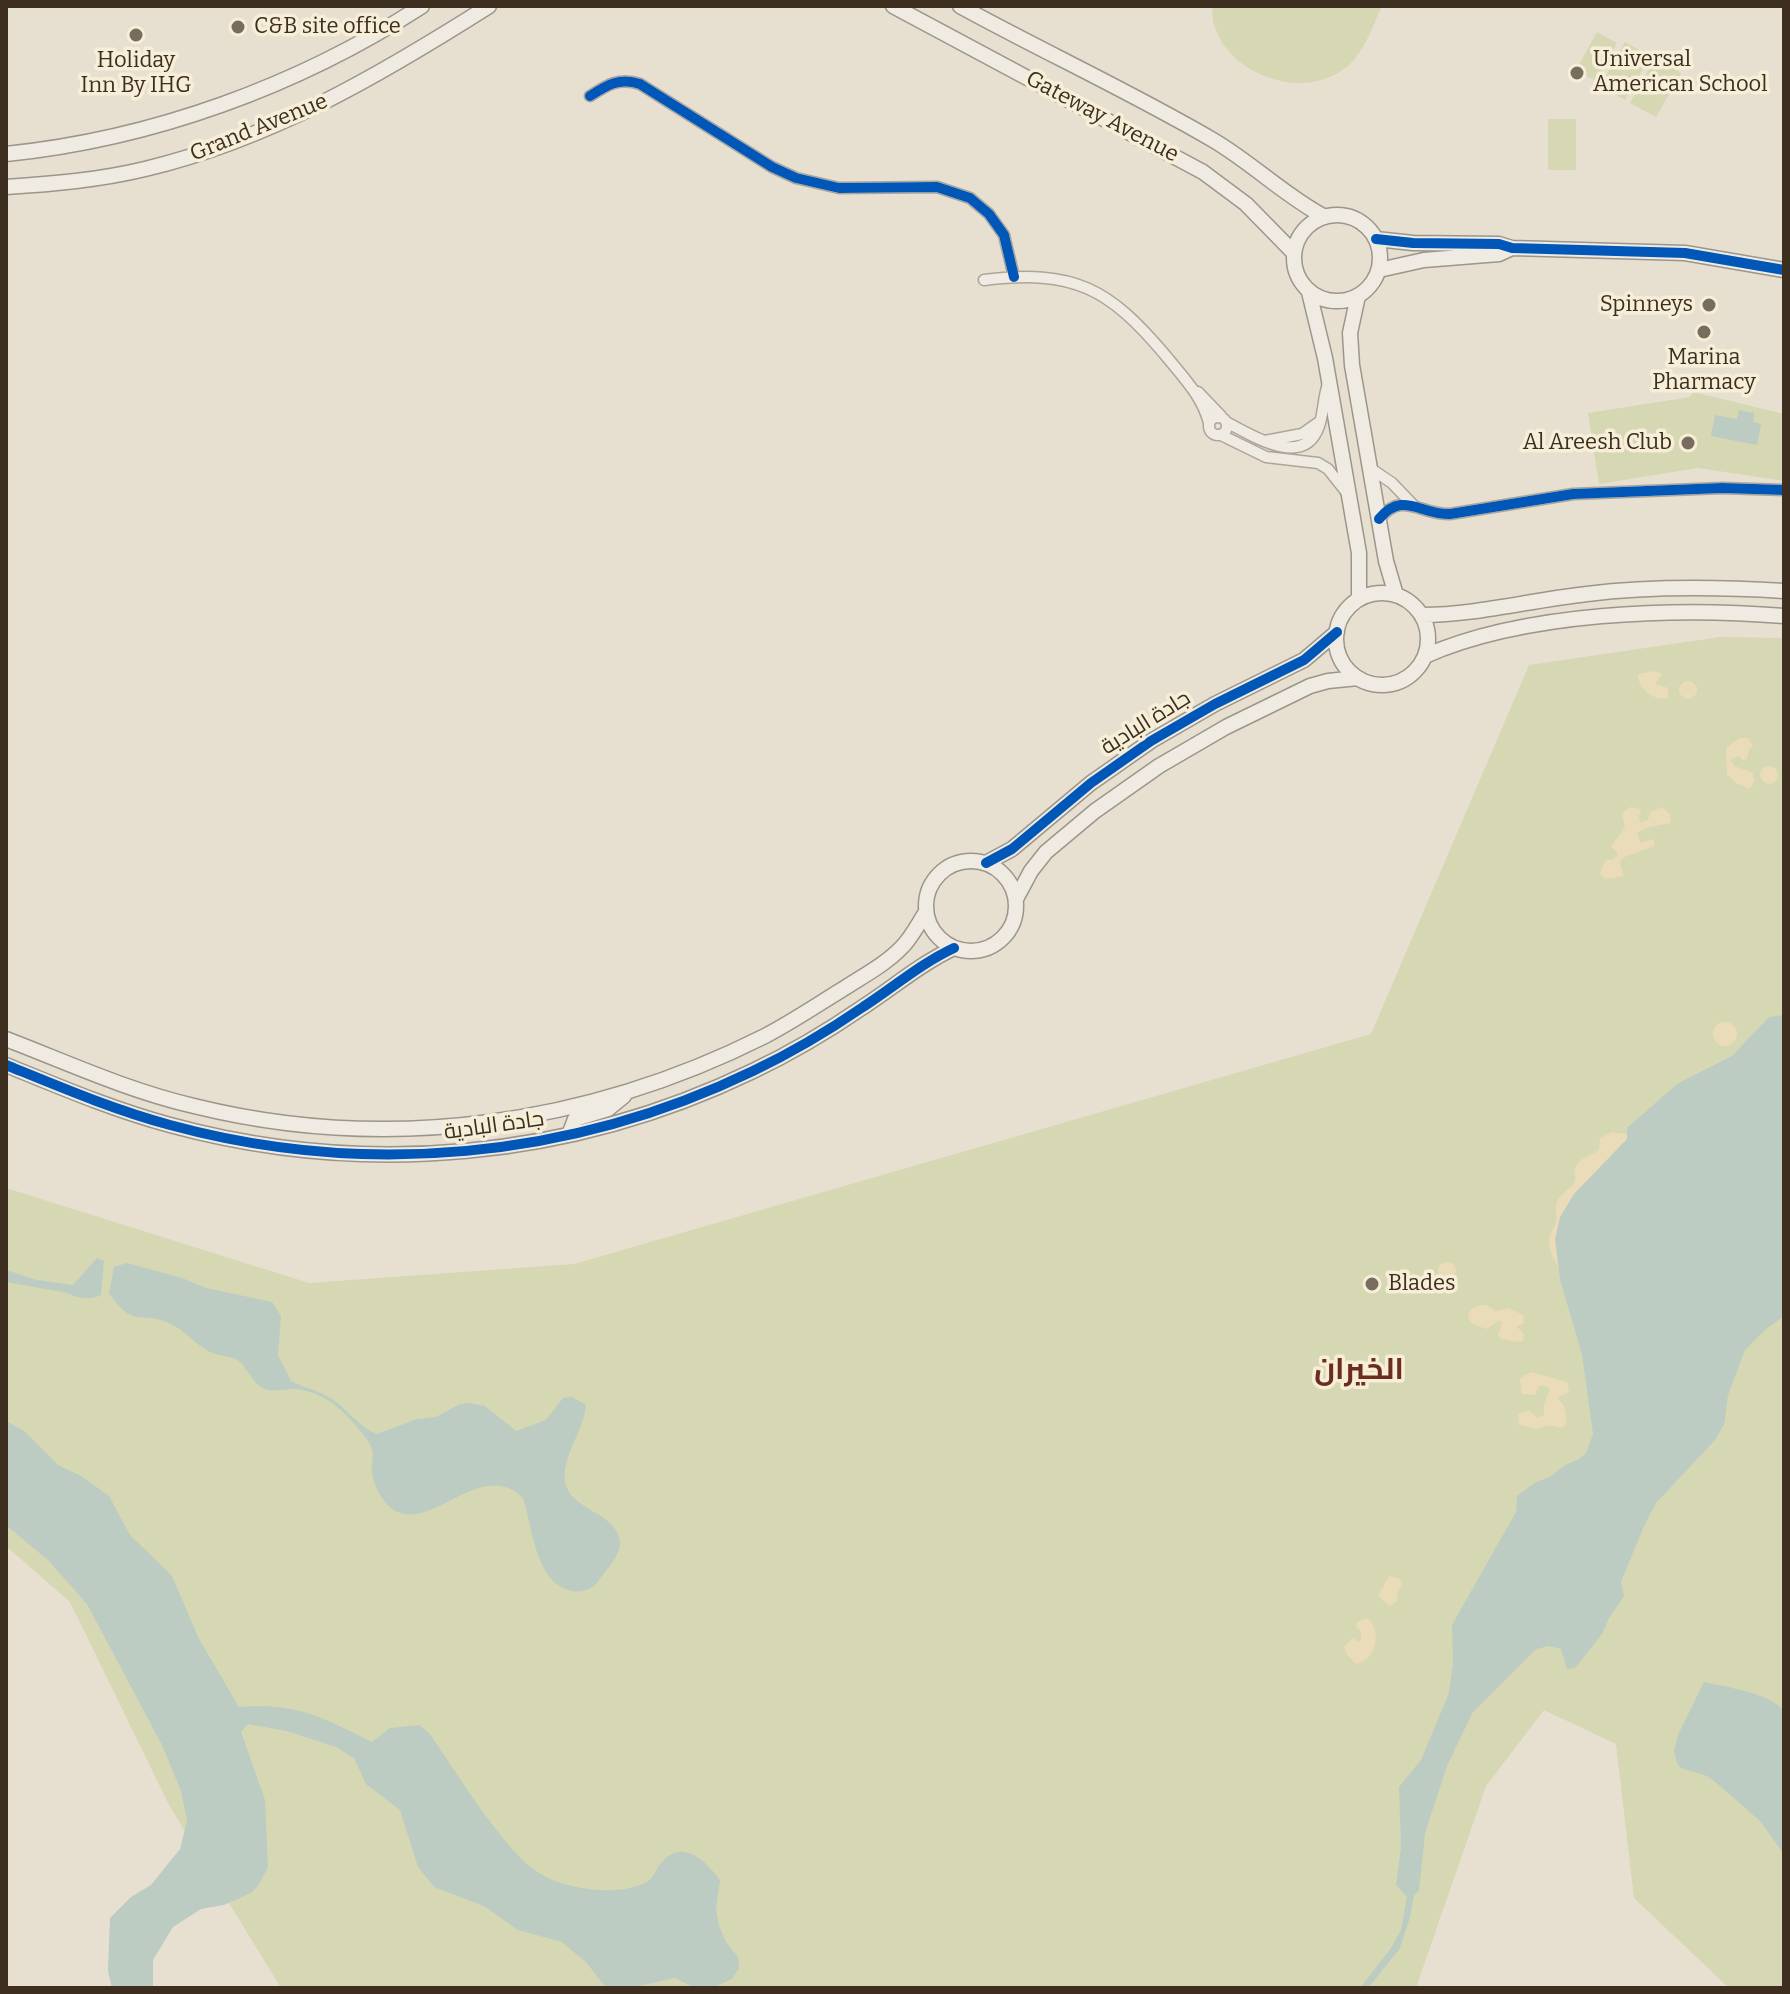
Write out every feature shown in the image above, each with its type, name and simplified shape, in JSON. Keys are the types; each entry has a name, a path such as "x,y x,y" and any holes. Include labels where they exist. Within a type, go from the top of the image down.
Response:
{"street":[{"name":"Grand Avenue","path":"6,154 120,135 216,106 307,69 365,40 422,6"},
{"name":"Grand Avenue","path":"6,187 141,170 231,144 316,108 365,82 489,6"},
{"name":"Gateway Avenue","path":"893,6 1203,172 1246,204 1293,252"},
{"name":"Gateway Avenue","path":"960,6 1213,140 1283,192 1323,216"},
{"path":"590,96 613,82 634,81 772,167 817,184 850,188 925,186 960,193 980,205 997,224 1008,246 1014,277"},
{"path":"1359,599 1359,553 1329,382 1309,292 1296,274 1293,252 1303,230 1323,216 1335,214 1359,221 1376,239 1380,254 1379,270 1374,280 1358,296 1352,319 1350,349 1388,569 1396,595"},
{"path":"1376,239 1413,243 1499,244 1512,248 1685,253 1784,270"},
{"path":"1379,270 1424,260 1499,254 1512,248"},
{"path":"984,280 1040,276 1066,281 1108,299 1139,324 1194,389 1206,398 1224,420 1227,429 1221,435"},
{"path":"1309,292 1328,301 1358,296"},
{"path":"1209,423 1212,418 1224,420 1283,448 1304,444 1315,434 1329,382"},
{"path":"1194,389 1212,432 1272,459 1318,463 1328,469 1349,495"},
{"path":"1370,468 1392,483 1415,507"},
{"path":"1379,519 1396,504 1440,515 1564,494 1722,488 1784,490"},
{"path":"1422,615 1460,615 1539,600 1636,589 1784,591"},
{"path":"1377,593 1396,595 1413,604 1422,615 1428,630 1425,656 1417,669 1400,681 1379,685 1358,678 1343,663 1336,642 1337,632 1344,613 1359,599 1377,593"},
{"path":"1425,656 1484,634 1600,618 1701,612 1784,616"},
{"name":"جادة البادية","path":"986,863 1012,849 1131,754 1204,710 1304,660 1337,632"},
{"name":"جادة البادية","path":"1016,899 1031,871 1046,852 1095,811 1159,766 1226,727 1310,686 1358,678"},
{"path":"966,861 986,863 1004,875 1016,899 1016,916 1012,927 998,943 978,951 954,948 938,938 926,912 932,883 945,869 966,861"},
{"name":"جادة البادية","path":"6,1039 155,1096 232,1115 310,1126 389,1130 468,1125 549,1113 627,1093 715,1060 799,1017 896,953 926,912"},
{"name":"جادة البادية","path":"6,1065 150,1120 220,1138 300,1150 420,1155 494,1149 569,1135 662,1109 755,1070 864,1007 925,963 954,948"},
{"path":"569,1135 575,1119 608,1109 627,1093"}],"green space":[{"path":"1212,6 1382,6 1364,45 1348,66 1331,77 1291,83 1252,70 1236,58 1223,43 1214,25"},
{"path":"1597,32 1617,43 1596,81 1576,70"},
{"path":"1625,42 1650,56 1625,100 1600,86"},
{"path":"1655,58 1681,73 1656,117 1630,103"},
{"path":"1548,119 1576,119 1576,170 1548,170"},
{"name":"Al Areesh Club","path":"1693,392 1784,414 1784,481 1698,468 1599,484 1588,413 1690,397"},
{"path":"1720,637 1784,638 1784,1988 1729,1988 1634,1898 1616,1744 1544,1710 1486,1786 1416,1988 281,1988 169,1805 70,1602 6,1546 6,1188 309,1283 574,1264 1371,1034 1529,665"}],"sand":[{"path":"1654,671 1662,674 1655,684 1668,688 1668,698 1653,696 1640,684 1638,674"},
{"path":"1688,681 1697,690 1688,699 1679,690"},
{"path":"1739,738 1748,738 1753,746 1747,759 1738,756 1731,760 1734,766 1752,772 1755,781 1749,789 1727,775 1726,748"},
{"path":"1769,766 1778,775 1769,784 1760,775"},
{"path":"1630,807 1641,809 1641,823 1648,820 1650,812 1662,807 1670,814 1671,823 1637,833 1640,843 1654,839 1654,846 1622,858 1620,863 1624,876 1605,879 1600,873 1606,859 1612,860 1617,856 1612,845 1625,828 1622,813"},
{"path":"1725,1022 1734,1025 1737,1034 1734,1043 1725,1046 1716,1043 1713,1034 1716,1025"},
{"path":"1612,1132 1633,1135 1561,1270 1549,1243 1556,1222 1557,1202 1573,1185 1574,1171 1579,1161 1599,1150 1600,1138"},
{"path":"1447,1262 1456,1271 1447,1280 1438,1271"},
{"path":"1487,1305 1495,1311 1509,1308 1523,1315 1524,1324 1516,1326 1524,1334 1523,1341 1501,1339 1498,1335 1502,1323 1499,1320 1487,1329 1474,1325 1468,1318 1470,1311"},
{"path":"1531,1372 1567,1382 1569,1392 1557,1398 1564,1405 1567,1422 1563,1428 1547,1425 1538,1429 1519,1425 1518,1414 1528,1410 1538,1418 1544,1415 1544,1404 1550,1389 1543,1385 1539,1386 1535,1395 1522,1394 1520,1378"},
{"path":"1389,1576 1399,1578 1402,1585 1397,1601 1390,1606 1378,1596"},
{"path":"1368,1618 1375,1631 1375,1645 1369,1657 1356,1664 1344,1647 1353,1638 1358,1642 1361,1640 1357,1622"}],"shaded area":[{"path":"1739,410 1754,413 1753,422 1761,424 1757,445 1711,436 1715,415 1737,419"},
{"path":"1784,1015 1784,1316 1745,1350 1728,1395 1724,1424 1715,1440 1656,1503 1621,1582 1624,1596 1602,1634 1575,1668 1567,1669 1561,1649 1549,1646 1536,1649 1473,1712 1447,1766 1425,1833 1419,1891 1414,1895 1400,1948 1368,1988 1360,1988 1401,1930 1407,1897 1396,1885 1401,1847 1399,1787 1421,1760 1449,1693 1453,1665 1452,1625 1516,1512 1517,1496 1579,1459 1586,1453 1593,1434 1582,1354 1560,1280 1555,1239 1560,1217 1574,1194 1627,1139 1627,1128 1677,1084 1732,1056 1769,1017"},
{"path":"97,1258 104,1261 101,1295 97,1297 80,1298 6,1282 6,1270 37,1280 73,1285"},
{"path":"127,1263 206,1288 272,1302 281,1316 278,1355 291,1381 332,1399 377,1434 417,1419 436,1417 460,1404 485,1406 516,1431 546,1420 563,1398 572,1397 586,1405 567,1462 565,1481 575,1499 612,1524 618,1533 620,1543 615,1558 591,1588 572,1591 560,1586 550,1577 537,1553 523,1498 507,1488 491,1486 475,1489 427,1511 412,1514 393,1509 375,1484 370,1445 341,1410 311,1392 263,1388 236,1359 210,1352 171,1324 125,1312 109,1293 114,1267"},
{"path":"6,1421 24,1431 58,1465 81,1476 109,1496 130,1535 172,1576 199,1639 239,1707 293,1710 339,1726 372,1742 390,1728 419,1725 429,1733 511,1847 539,1873 563,1884 592,1890 635,1887 649,1881 669,1856 677,1852 693,1855 720,1880 716,1908 719,1926 738,1957 739,1968 732,1979 712,1988 695,1988 675,1978 630,1988 610,1988 562,1942 518,1930 484,1906 434,1887 418,1867 400,1810 366,1784 354,1758 336,1747 287,1731 248,1724 241,1732 265,1800 268,1867 251,1893 224,1905 201,1909 173,1927 153,1960 153,1988 112,1988 108,1971 110,1918 131,1897 151,1885 180,1849 187,1821 181,1791 162,1745 87,1604 48,1560 6,1525"},
{"path":"1704,1682 1758,1695 1784,1711 1784,1854 1760,1821 1719,1785 1707,1776 1681,1768 1677,1763 1674,1750 1678,1735"}],"cycle path":[{"path":"590,96 619,82 640,84 772,167 796,178 839,188 937,187 970,198 989,214 1004,235 1014,277"},
{"path":"1376,239 1413,243 1499,244 1512,248 1685,253 1784,270"},
{"path":"1379,519 1388,510 1404,505 1450,514 1573,494 1722,488 1784,490"},
{"path":"986,863 1012,849 1091,783 1151,741 1215,704 1304,660 1337,632"},
{"path":"6,1065 128,1112 244,1142 318,1151 392,1154 466,1151 540,1141 613,1124 684,1101 795,1049 954,948"}],"place":[{"name":"C&B site office","path":"238,27"},
{"name":"Holiday Inn By IHG","path":"136,35"},
{"name":"Universal American School","path":"1577,73"},
{"name":"Spinneys","path":"1709,305"},
{"name":"Marina Pharmacy","path":"1704,332"},
{"name":"Al Areesh Club","path":"1688,443"},
{"name":"Blades","path":"1372,1284"}],"district":[{"name":"الخيران","path":"1359,1371"}]}
